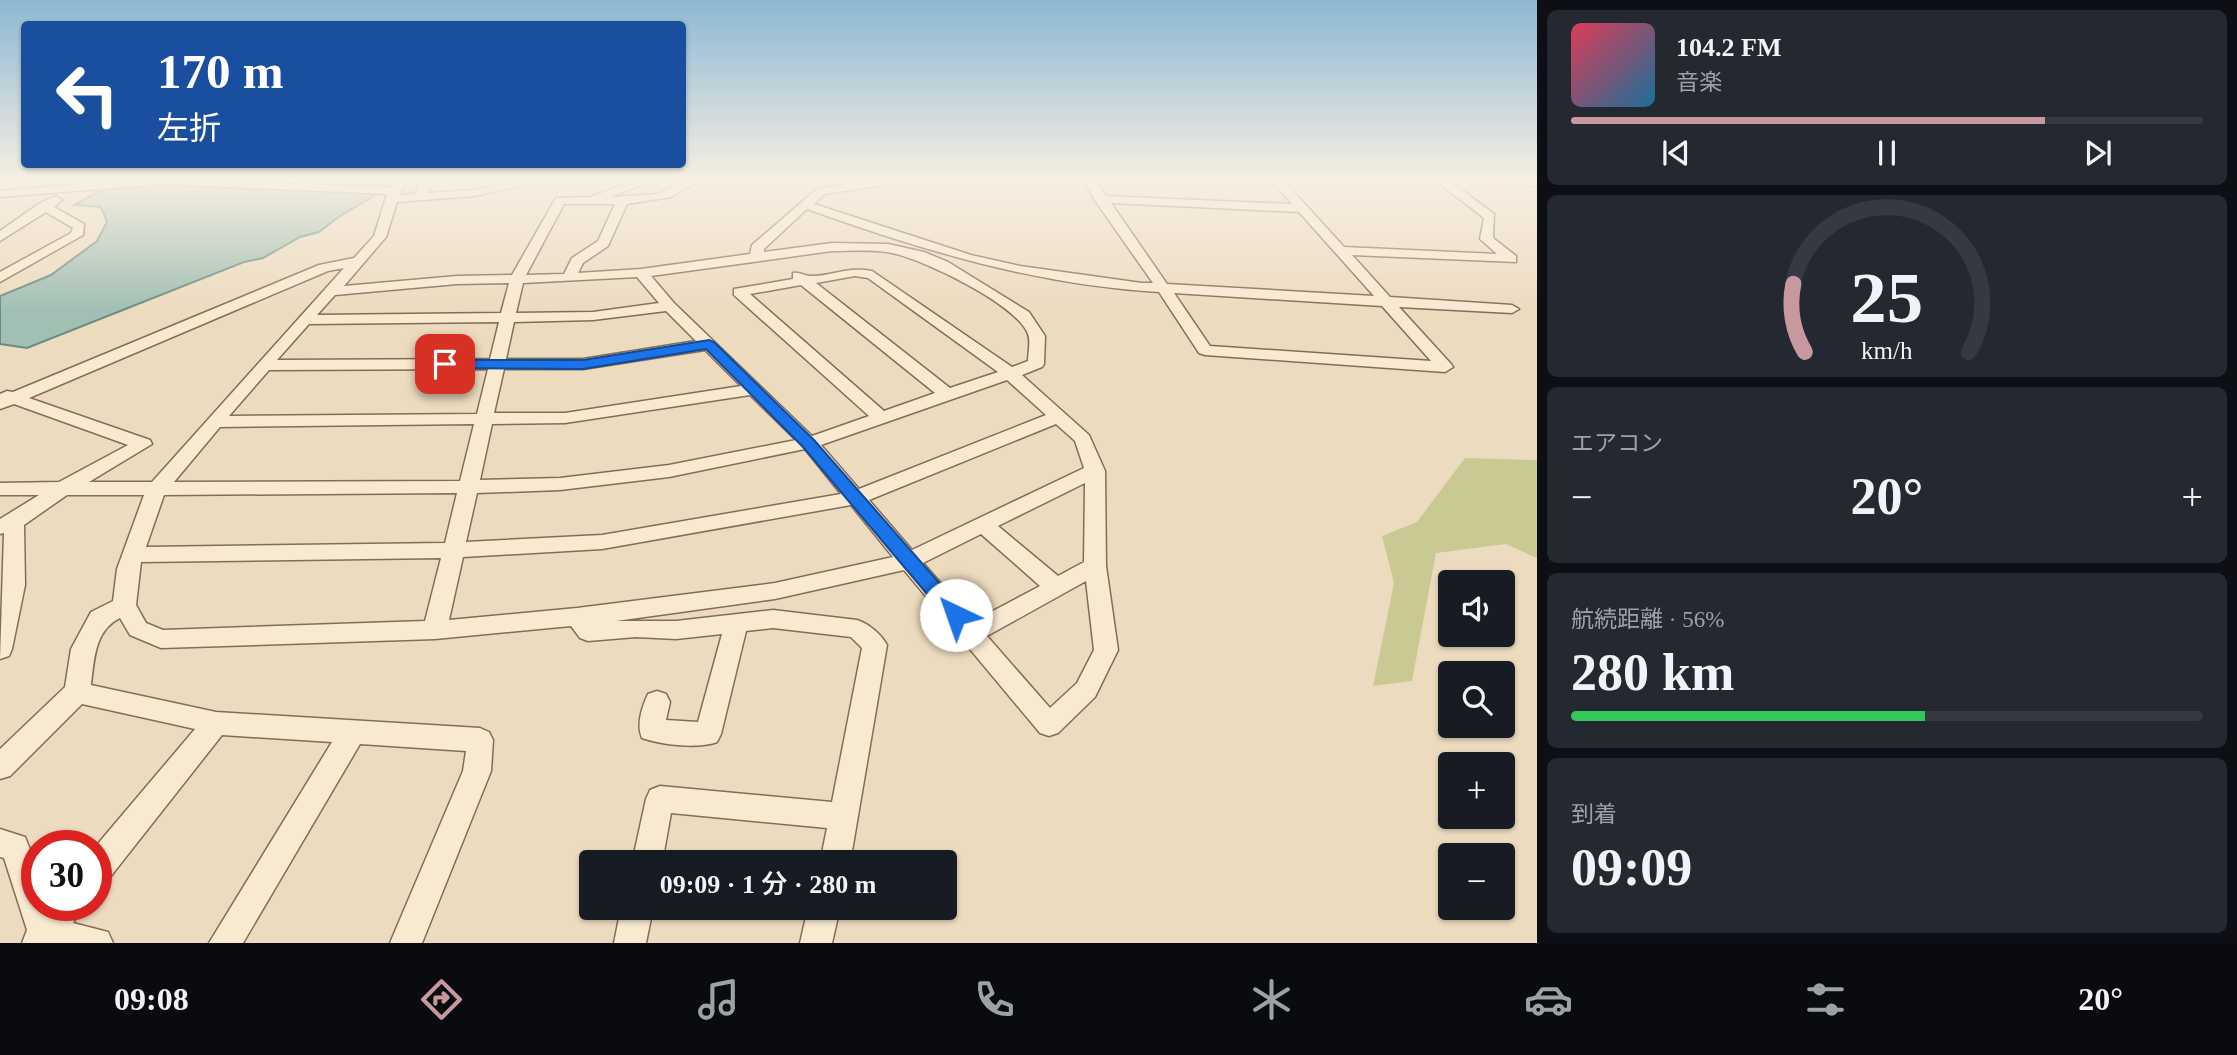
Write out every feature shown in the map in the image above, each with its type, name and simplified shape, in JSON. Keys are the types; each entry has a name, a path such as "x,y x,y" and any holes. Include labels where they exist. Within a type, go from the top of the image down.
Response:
{"street":[{"path":"0,237 22,223"},
{"path":"0,278 77,236 80,227 73,223"},
{"path":"384,223 380,237 156,490 128,569 124,606 138,629 161,639 435,630 577,617 775,591 908,561 1095,471"},
{"path":"435,630 517,278 548,223"},
{"path":"569,278 577,261 603,243 613,223"},
{"path":"785,223 757,248 948,395"},
{"path":"861,223 968,258 1020,270 1162,288 1512,309"},
{"path":"1117,223 1205,350 1445,367 1316,223"},
{"path":"1343,251 1511,259 1486,239 1489,223"},
{"path":"0,489 469,487 560,484 669,471 808,443 1036,364 1038,340 1035,330 1015,309 943,265 905,251 870,246 832,247 640,273 569,278 457,280 331,291"},
{"path":"5,398 193,325 324,268 359,261"},
{"path":"640,273 669,306 808,443 1049,725 1086,690 1105,650 1096,566 1095,471 1083,439 1010,373 872,275 855,272 739,292 882,418"},
{"path":"305,320 593,316 669,306"},
{"path":"264,365 583,365 709,344"},
{"path":"215,422 565,418 754,389"},
{"path":"0,649 7,588 7,525 61,489 143,444 5,398"},
{"path":"133,555 454,550 602,542 855,498 1057,417"},
{"path":"983,525 1056,587"},
{"path":"972,633 1096,566"},
{"path":"0,767 77,692 83,649 99,618 124,606"},
{"path":"577,617 588,632 636,628 676,631 773,619 857,629 875,645 837,850"},
{"path":"657,702 651,730 708,734 736,625"},
{"path":"77,692 215,723 480,740 477,771 406,943"},
{"path":"112,850 215,723"},
{"path":"225,943 353,732"},
{"path":"650,850 660,799 844,816"},
{"path":"0,843 15,847 41,939"},
{"path":"630,943 635,920"},
{"path":"816,943 821,920"},
{"path":"41,939 55,921"},
{"path":"41,939 97,943"}],"green space":[{"path":"1465,458 1537,460 1537,558 1506,544 1436,553 1412,681 1373,686 1394,583 1382,536 1417,522"}],"shaded area":[{"path":"106,223 331,223 319,232 300,237 263,258 244,262 27,348 0,344 0,296 51,275 97,241"}],"route":[{"path":"445,364 583,365 709,344 808,443 956,615"}]}
